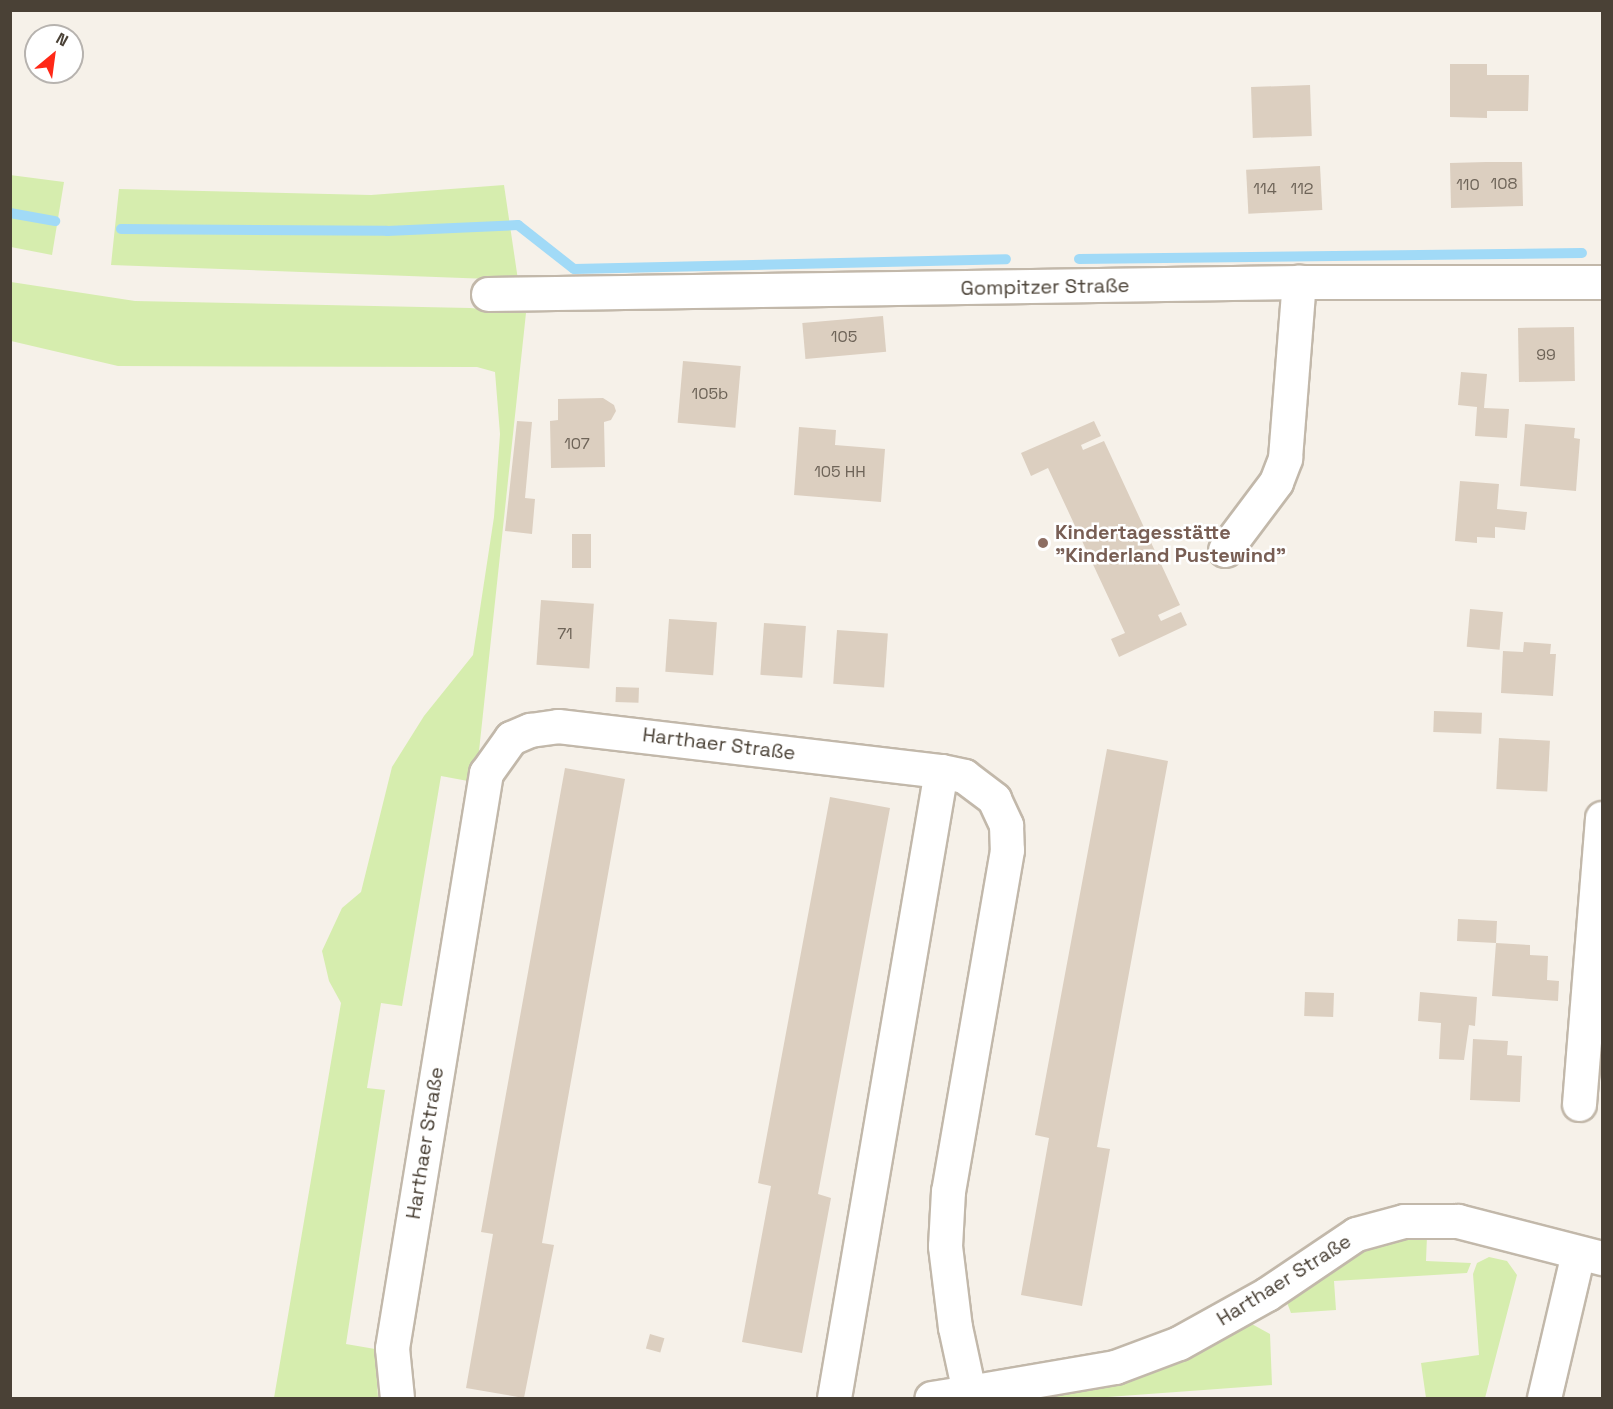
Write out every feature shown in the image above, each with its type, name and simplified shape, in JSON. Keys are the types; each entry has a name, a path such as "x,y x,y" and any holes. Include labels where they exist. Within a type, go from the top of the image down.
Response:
{"street":[{"name":"Gompitzer Straße","path":"488,294 1299,282 1602,282"},
{"path":"1225,550 1276,482 1285,458 1299,282"},
{"name":"Harthaer Straße","path":"397,1398 392,1348 486,773 496,754 511,738 530,730 558,726 941,771 964,776 994,799 1006,825 1000,897 948,1191 945,1246 955,1327 969,1392"},
{"path":"834,1398 941,771"},
{"path":"1579,1104 1602,818"},
{"name":"Harthaer Straße","path":"931,1398 1115,1367 1179,1343 1267,1294 1356,1234 1404,1221 1458,1221 1590,1255"},
{"path":"1544,1398 1590,1255"}],"green space":[{"path":"10,175 64,182 52,255 11,247"},
{"path":"504,185 518,280 111,265 119,189 371,195"},
{"path":"11,282 135,301 470,308 526,313 479,751 468,781 441,776 402,1006 381,1003 367,1088 385,1090 346,1344 375,1349 378,1398 274,1398 341,1003 329,981 322,951 342,908 361,892 392,767 424,716 473,655 494,517 500,434 495,372 477,367 118,366 11,341"},
{"path":"1407,1236 1427,1236 1426,1261 1471,1263 1467,1273 1334,1281 1336,1310 1291,1313 1286,1300 1361,1252"},
{"path":"1489,1257 1507,1261 1517,1275 1485,1398 1426,1398 1421,1363 1479,1355 1473,1274 1477,1263"},
{"path":"1250,1323 1270,1334 1272,1385 1094,1398 1032,1398 1124,1380 1190,1357"}],"building":[{"path":"1450,64 1487,64 1487,75 1529,75 1528,111 1487,111 1487,118 1450,117"},
{"path":"1310,85 1312,136 1253,138 1251,87"},
{"path":"1522,162 1523,206 1451,208 1450,163"},
{"path":"1320,166 1322,210 1248,214 1246,170"},
{"path":"883,316 886,352 805,359 802,323"},
{"path":"1574,327 1575,381 1519,382 1518,328"},
{"path":"683,361 741,366 735,428 678,423"},
{"path":"1461,372 1487,374 1484,408 1509,409 1507,438 1475,436 1477,407 1458,405"},
{"path":"603,398 614,405 616,411 611,420 604,422 605,467 551,468 550,421 558,420 558,399"},
{"path":"517,421 532,422 525,498 535,499 532,534 505,531"},
{"path":"1094,421 1101,436 1081,445 1083,450 1104,441 1180,605 1158,615 1161,621 1181,612 1187,625 1119,657 1111,639 1125,633 1048,468 1031,476 1021,453"},
{"path":"1525,424 1575,428 1574,438 1580,439 1576,491 1520,486"},
{"path":"799,427 836,430 835,445 885,449 881,502 794,495"},
{"path":"1460,481 1499,484 1497,509 1527,512 1525,530 1495,527 1495,538 1477,537 1477,543 1455,541"},
{"path":"572,534 591,534 591,568 572,568"},
{"path":"541,600 594,604 589,669 536,665"},
{"path":"1470,609 1503,612 1500,650 1467,647"},
{"path":"669,619 717,622 713,675 665,672"},
{"path":"764,623 806,626 802,678 760,675"},
{"path":"837,630 888,634 884,687 833,684"},
{"path":"1524,642 1551,644 1550,654 1556,654 1553,696 1501,693 1503,651 1523,652"},
{"path":"616,687 639,688 638,703 615,702"},
{"path":"1434,711 1482,713 1481,734 1433,732"},
{"path":"1499,738 1550,741 1547,792 1496,789"},
{"path":"1107,749 1168,761 1097,1147 1110,1149 1082,1306 1021,1295 1049,1138 1035,1135"},
{"path":"565,768 625,779 542,1243 554,1245 524,1398 466,1388 493,1234 481,1232"},
{"path":"830,797 890,808 818,1194 831,1198 802,1353 742,1342 771,1186 758,1183"},
{"path":"1458,919 1497,921 1496,943 1457,941"},
{"path":"1496,943 1530,945 1530,955 1548,956 1547,980 1559,981 1558,1001 1492,996"},
{"path":"1305,992 1334,993 1333,1017 1304,1016"},
{"path":"1420,992 1477,997 1475,1026 1469,1025 1464,1060 1439,1059 1441,1023 1418,1021"},
{"path":"1473,1039 1508,1041 1507,1055 1522,1056 1520,1102 1470,1100"},
{"path":"650,1334 664,1338 660,1353 646,1348"}],"waterway":[{"path":"10,213 55,221"},
{"path":"121,229 387,231 518,225 574,269 1006,259"},
{"path":"1079,259 1582,253"}],"place":[{"name":"Kindertagesstätte \"Kinderland Pustewind\"","path":"1043,543"}]}
